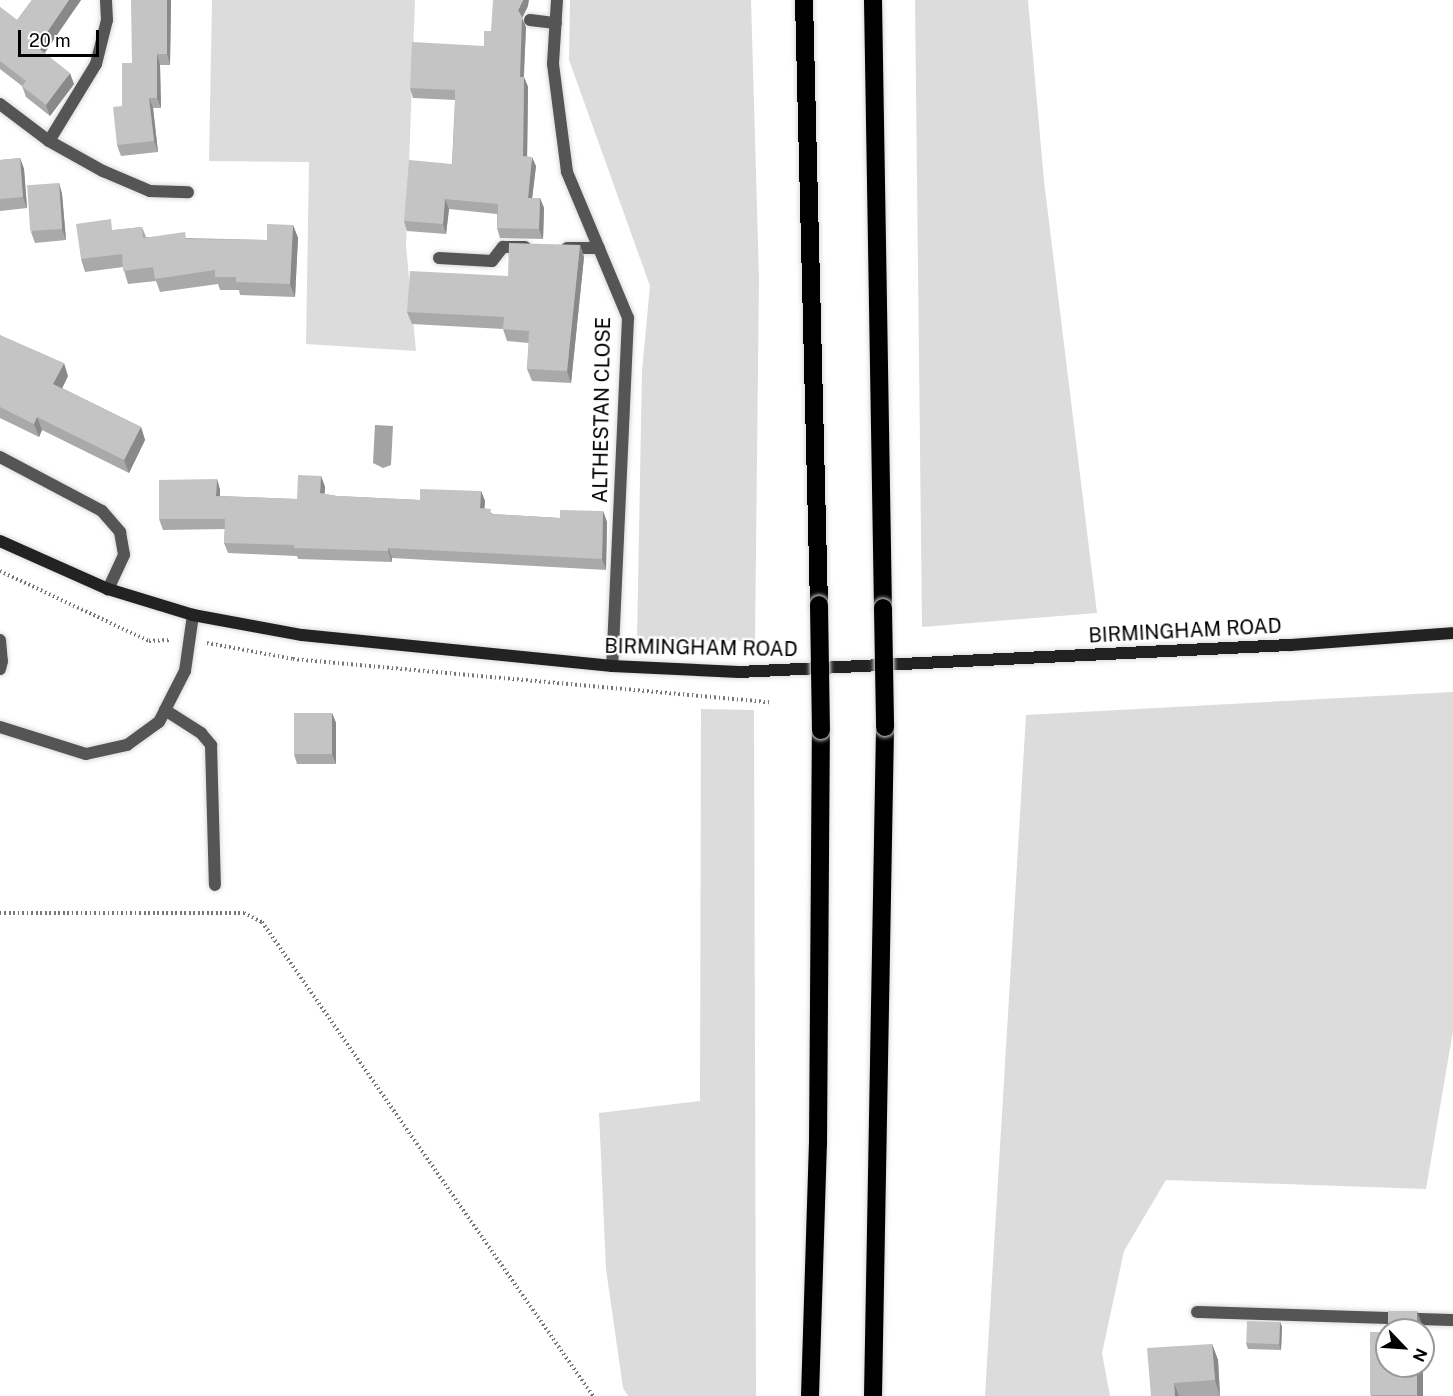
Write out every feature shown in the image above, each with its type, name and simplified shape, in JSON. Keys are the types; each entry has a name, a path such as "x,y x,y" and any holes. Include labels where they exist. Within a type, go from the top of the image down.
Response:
{"highway":[{"path":"804,0 821,730 818,1144 810,1396"},
{"path":"873,0 885,727 873,1396"}],"main road":[{"name":"BIRMINGHAM ROAD","path":"0,541 108,589 193,615 302,635 612,666 739,672 1290,645 1453,633"}],"street":[{"path":"50,141 96,64 107,20 106,0"},
{"name":"ALTHESTAN CLOSE","path":"558,0 553,64 567,172 628,318 612,666"},
{"path":"530,20 556,23"},
{"path":"0,104 50,141 150,191 188,192"},
{"path":"439,258 492,261 503,247 599,249"},
{"path":"0,457 102,511 120,532 124,555 108,589"},
{"path":"0,727 86,754 127,745 159,722 185,671 193,615"},
{"path":"0,640 1,665"},
{"path":"165,710 201,733 211,745 214,885"},
{"path":"1197,1312 1453,1320"}],"path":[{"path":"0,913 244,913 262,922 593,1396"}],"shaded area":[{"path":"212,0 415,0 406,246 416,351 306,344 309,162 209,161"},
{"path":"570,0 751,0 759,278 755,641 637,640 642,371 650,286 569,60"},
{"path":"915,0 1028,0 1044,181 1097,613 922,627"},
{"path":"375,425 393,426 391,465 383,468 373,463"},
{"path":"1453,692 1453,1031 1426,1189 1166,1180 1124,1251 1102,1353 1110,1396 985,1396 1026,715"},
{"path":"701,709 754,710 756,1396 628,1396 623,1388 606,1269 599,1113 700,1101"}],"building":[{"path":"32,0 69,0 37,47 70,73 46,105 22,86 26,81 0,61 0,7 17,20"},
{"path":"131,0 167,0 167,54 157,54 157,98 149,98 154,141 117,145 113,107 122,106 122,63 132,63"},
{"path":"493,0 523,0 518,10 522,17 520,77 524,77 523,156 532,157 528,198 540,198 539,229 497,228 498,204 445,199 443,224 404,221 409,160 452,164 455,110 455,90 410,88 412,42 484,46 484,31 491,31"},
{"path":"20,158 23,197 0,199 0,160"},
{"path":"59,183 62,229 30,231 27,185"},
{"path":"111,219 112,230 142,227 143,238 185,232 186,239 267,240 267,224 293,225 290,284 236,282 236,277 215,277 215,270 155,279 153,267 123,271 122,254 81,259 76,224"},
{"path":"509,243 580,245 567,371 527,369 529,331 503,329 504,317 407,312 410,271 508,276"},
{"path":"0,335 64,363 53,384 141,427 124,460 37,417 34,424 0,407"},
{"path":"298,475 321,476 320,493 337,496 420,500 420,489 481,491 480,508 491,509 490,514 560,518 560,510 603,511 602,559 388,548 388,551 294,548 294,545 224,543 225,519 159,519 159,480 217,479 216,496 297,499"},
{"path":"294,713 332,713 332,754 294,754"},
{"path":"1388,1311 1417,1311 1417,1318 1388,1318"},
{"path":"1247,1321 1280,1322 1279,1344 1246,1343"},
{"path":"1370,1332 1375,1332 1375,1378 1417,1378 1417,1395 1370,1395"},
{"path":"1212,1344 1215,1380 1174,1383 1175,1396 1151,1396 1147,1348"}]}
